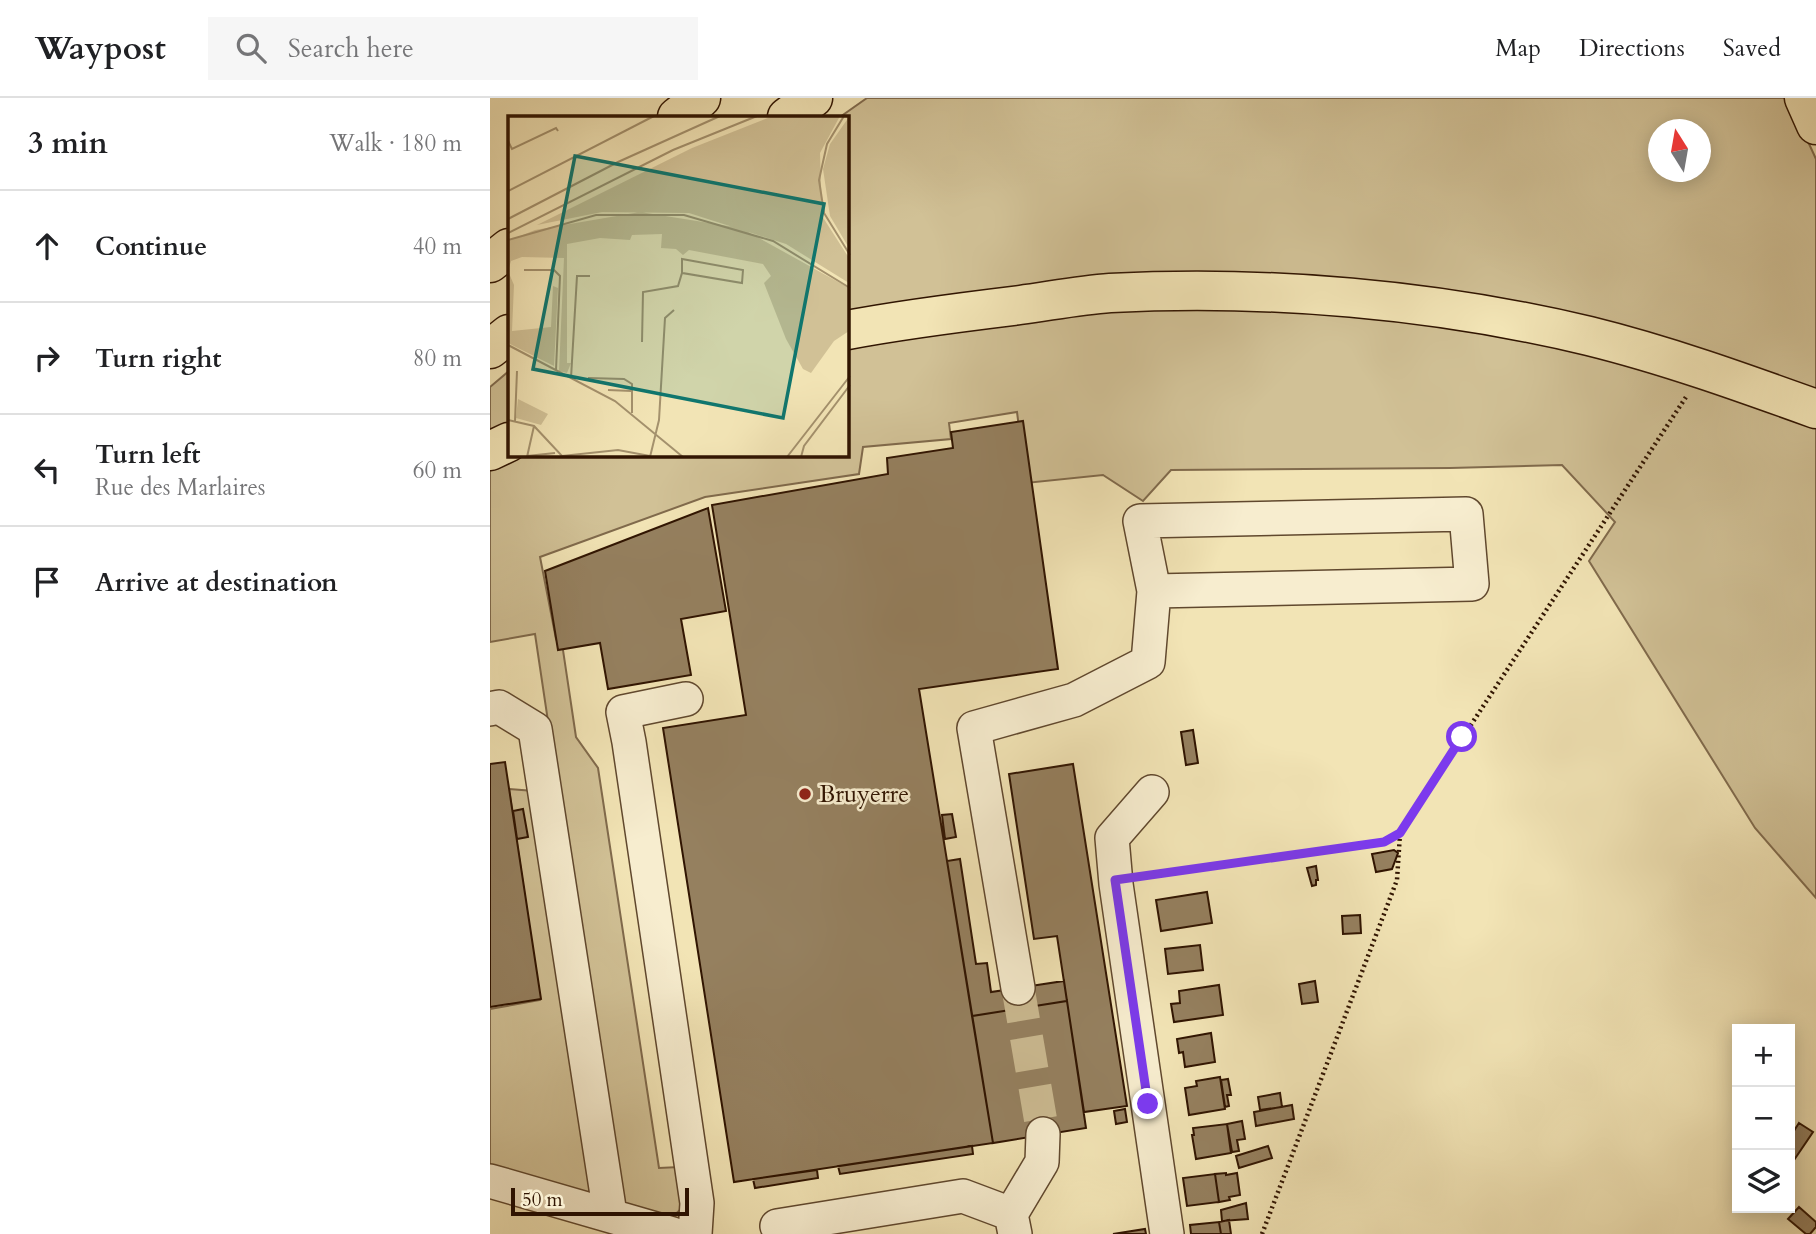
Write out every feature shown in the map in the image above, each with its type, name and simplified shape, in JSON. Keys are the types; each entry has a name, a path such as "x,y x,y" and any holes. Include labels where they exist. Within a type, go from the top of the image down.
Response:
{"highway":[{"path":"678,116 701,98"},
{"path":"788,116 814,98"},
{"path":"1804,98 1816,125"},
{"path":"490,263 508,249"},
{"path":"849,330 1107,293 1238,292 1345,296 1466,312 1589,337 1713,372 1816,409"},
{"path":"490,349 508,335"},
{"path":"490,451 508,442"}],"street":[{"path":"1018,988 974,728 1074,700 1148,663 1154,591 1140,521 1466,514 1472,584 1154,591"},
{"path":"685,699 623,712 697,1203 695,1234"},
{"path":"490,709 499,707 535,729 610,1214"},
{"path":"1153,792 1112,838 1115,880 1167,1234"},
{"path":"777,1226 963,1196 1013,1224 1042,1162 1043,1134"},
{"path":"490,1181 673,1234"}],"path":[{"path":"1115,880 1384,842 1400,833 1686,397"},
{"path":"1262,1234 1397,880 1400,833"}],"shaded area":[{"path":"867,98 1788,98 1816,159 1816,392 1305,280 849,319 849,116 841,116"},
{"path":"1143,293 1413,305 1816,409 1816,898 1755,828 1589,561 1615,522 1562,465 1171,470 1143,501 1103,475 1026,483 1017,412 949,423 951,439 863,447 859,474 705,497 540,557 556,639 563,650 576,737 598,768 659,1168 679,1167 682,1208 667,1222 622,1218 535,634 490,642 490,461 508,455 849,457 849,332"},
{"path":"508,372 508,431 490,439 490,387"},
{"path":"509,789 534,791 594,1198 490,1168 490,1009 540,1000"}],"building":[{"name":"Bruyerre","path":"1023,421 1058,669 919,689 993,1143 734,1182 663,728 746,715 712,505 888,474 887,458 953,448 951,432"},
{"path":"708,508 726,611 681,619 691,675 608,689 600,643 558,650 545,571"},
{"path":"1193,730 1198,763 1186,765 1181,732"},
{"path":"505,762 541,999 490,1007 490,764"},
{"path":"1073,764 1127,1106 1084,1112 1057,936 1034,939 1009,774"},
{"path":"523,809 528,837 517,839 513,811"},
{"path":"952,814 956,837 945,839 942,815"},
{"path":"1394,850 1398,853 1392,869 1376,872 1372,854"},
{"path":"960,859 976,964 987,963 991,992 1064,981 1067,1001 972,1016 947,861"},
{"path":"1316,866 1318,880 1316,885 1312,886 1307,868"},
{"path":"1207,892 1212,923 1161,931 1156,900"},
{"path":"1360,915 1361,933 1343,934 1342,916"},
{"path":"1200,945 1203,970 1168,974 1165,949"},
{"path":"1315,981 1318,1002 1302,1004 1299,984"},
{"path":"1219,985 1223,1015 1174,1022 1171,1004 1180,1003 1179,991"},
{"path":"1067,1001 1086,1128 993,1143 972,1016"},
{"path":"1211,1033 1215,1062 1185,1067 1183,1052 1179,1053 1177,1039"},
{"path":"1220,1077 1225,1109 1189,1115 1185,1088 1197,1086 1196,1081"},
{"path":"1228,1079 1231,1095 1227,1095 1229,1106 1225,1107 1221,1080"},
{"path":"1280,1093 1282,1107 1260,1110 1258,1097"},
{"path":"1292,1105 1294,1119 1256,1126 1254,1112"},
{"path":"1125,1109 1127,1122 1116,1124 1114,1111"},
{"path":"1242,1121 1245,1139 1237,1140 1239,1151 1232,1152 1227,1124"},
{"path":"1799,1123 1813,1132 1795,1159 1795,1150 1795,1129"},
{"path":"1227,1124 1231,1153 1196,1159 1193,1128"},
{"path":"972,1146 973,1154 840,1174 838,1166"},
{"path":"1268,1146 1272,1158 1239,1168 1236,1156"},
{"path":"817,1170 818,1178 755,1188 753,1179"},
{"path":"1237,1173 1240,1195 1219,1202 1215,1174"},
{"path":"1215,1174 1219,1202 1187,1206 1183,1178"},
{"path":"1246,1203 1248,1219 1222,1221 1221,1210"},
{"path":"1799,1207 1816,1222 1816,1227 1810,1234 1806,1234 1788,1219"},
{"path":"1229,1220 1231,1234 1221,1234 1219,1222"},
{"path":"1219,1222 1221,1234 1191,1234 1190,1225"},
{"path":"1145,1229 1146,1234 1113,1234"}],"tunnel":[{"path":"1018,988 1043,1134"}],"place":[{"name":"Bruyerre","path":"805,794"}],"route":[{"path":"1148,1104 1115,880 1384,842 1400,833 1462,737"}]}
